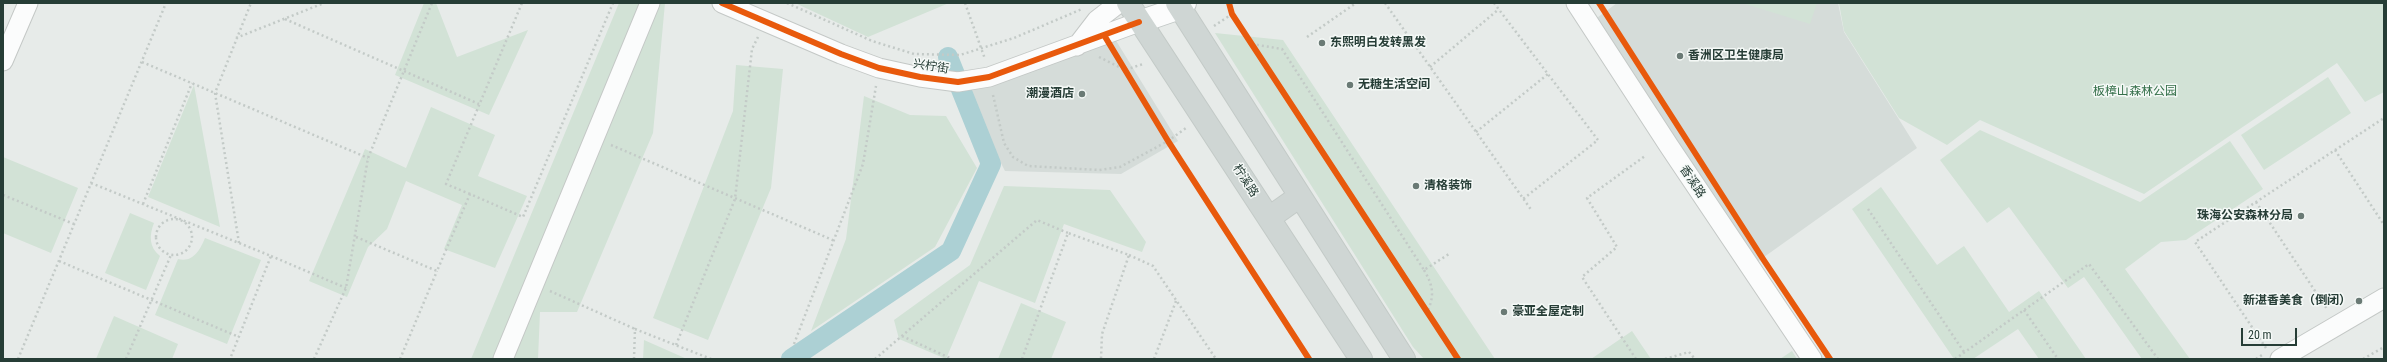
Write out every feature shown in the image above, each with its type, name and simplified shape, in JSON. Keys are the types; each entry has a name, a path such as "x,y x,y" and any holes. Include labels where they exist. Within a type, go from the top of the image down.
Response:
{"main road":[{"name":"柠溪路","path":"1128,3 1139,22 1202,115 1361,359"},
{"path":"1139,22 1181,5 1404,359"},
{"path":"1269,218 1300,196"}],"street":[{"path":"3,61 28,3"},
{"path":"503,359 650,3"},
{"name":"兴柠街","path":"722,3 841,54 879,68 920,77 958,82 989,76 1077,46 1097,20"},
{"path":"1097,20 1119,3"},
{"name":"香溪路","path":"1576,3 1812,359"},
{"path":"1097,20 1139,22"},
{"path":"2274,355 2338,325 2384,298"}],"path":[{"path":"18,359 166,3"},
{"path":"239,244 215,93 251,3"},
{"path":"236,38 324,3"},
{"path":"314,359 346,288 356,237 368,158 432,3"},
{"path":"522,3 446,184 524,217 613,3"},
{"path":"787,3 872,41 914,54 960,55 1014,38 1097,20 1129,77"},
{"path":"965,3 983,48 1004,143 1013,158 1020,163 1028,166 1099,170 1120,167 1168,142 1202,115"},
{"path":"1307,37 1356,3"},
{"path":"1385,3 1532,211"},
{"path":"1494,3 1598,140 1523,199"},
{"path":"1230,8 1236,20"},
{"path":"1430,67 1499,9"},
{"path":"285,19 480,104"},
{"path":"676,345 735,199 752,49 765,21"},
{"path":"1248,38 1256,51"},
{"path":"1252,44 1282,50 1424,270 1433,291 1432,300 1427,312"},
{"path":"142,62 368,158"},
{"path":"794,344 835,241 863,164 879,68"},
{"path":"1476,132 1548,74"},
{"path":"143,204 192,83"},
{"path":"2274,355 2195,242 2384,118"},
{"path":"1164,135 1173,148"},
{"path":"594,138 835,241"},
{"path":"2335,150 2384,226"},
{"path":"1636,359 1582,277 1617,247 1587,198 1644,156"},
{"path":"91,182 346,288"},
{"path":"400,359 470,194"},
{"path":"3,195 74,224"},
{"path":"2256,202 2338,325"},
{"path":"1868,209 1964,352"},
{"path":"179,219 189,226 193,238 188,249 183,253 171,255 160,249 156,238 156,233 162,223 167,220 179,219"},
{"path":"875,359 1037,220 1129,255 1153,266 1214,358"},
{"path":"1022,359 1068,233"},
{"path":"356,237 437,271"},
{"path":"1424,270 1449,254"},
{"path":"126,359 171,255"},
{"path":"1101,359 1102,334 1129,255"},
{"path":"230,359 271,256"},
{"path":"59,261 239,337"},
{"path":"1955,359 2089,264 2158,359"},
{"path":"534,284 635,329 711,359"},
{"path":"1154,359 1176,300"},
{"path":"1422,305 1430,317"},
{"path":"2024,310 2058,359"},
{"path":"634,359 635,329"},
{"path":"902,336 952,359"},
{"path":"2363,359 2384,347"},
{"path":"1665,359 1689,352 1695,359"}],"shaded area":[{"path":"1617,3 1838,3 1844,32 1917,148 1750,267 1590,23"},
{"path":"1115,39 1178,141 1121,174 1005,171 968,98 975,85"}],"green space":[{"path":"424,3 436,3 457,57 528,30 489,115 395,75"},
{"path":"619,3 665,3 653,133 577,312 540,312 538,359 471,359"},
{"path":"795,3 949,3 868,37"},
{"path":"1742,3 1817,3 1810,24"},
{"name":"板樟山森林公园","path":"1839,3 2384,3 2384,92 2365,102 2337,63 2144,194 1980,120 1947,145 1899,118 1844,31"},
{"path":"1215,33 1283,40 1495,359 1424,359 1413,347"},
{"path":"736,65 783,69 771,188 708,340 653,318 733,111"},
{"path":"2328,77 2351,113 2264,170 2241,135"},
{"path":"194,85 220,227 148,197"},
{"path":"864,96 910,115 946,116 977,168 935,247 811,331 846,239"},
{"path":"431,107 495,135 478,176 527,196 495,268 444,249 462,205 406,181 387,229 368,247 347,297 309,281 365,149 406,168"},
{"path":"1980,130 2140,202 2230,141 2263,189 2186,240 2161,242 2125,269 2190,359 2142,359 2084,277 2068,288 2009,207 1987,223 1940,160"},
{"path":"3,157 78,188 51,253 3,233"},
{"path":"1004,186 1110,190 1146,242 1142,252 1064,224 1035,303 979,281 946,359 899,339 894,320 970,265"},
{"path":"1881,187 1937,265 1964,246 2009,312 2039,291 2086,359 2039,359 2018,329 1973,359 1954,359 1852,209"},
{"path":"130,213 154,223 151,232 151,241 156,253 160,256 146,290 105,273"},
{"path":"205,238 261,260 227,344 155,315 178,259 183,260 192,257 201,247"},
{"path":"1021,303 1066,322 1051,359 998,359"},
{"path":"114,316 178,344 172,359 96,359"},
{"path":"1632,331 1651,359 1591,359"},
{"path":"644,340 687,359 643,359"},
{"path":"1792,351 1797,359 1780,359"}],"waterway":[{"path":"791,359 951,251 991,164 948,57"}],"cycle path":[{"path":"722,3 841,54 879,68 920,77 958,82 989,77 1139,22"},
{"path":"1229,3 1232,14 1458,359"},
{"path":"1599,3 1763,259 1830,359"},
{"path":"1104,35 1168,141 1309,359"}],"place":[{"name":"东熙明白发转黑发","path":"1322,43"},
{"name":"香洲区卫生健康局","path":"1680,56"},
{"name":"无糖生活空间","path":"1350,85"},
{"name":"潮漫酒店","path":"1082,94"},
{"name":"清格装饰","path":"1416,186"},
{"name":"珠海公安森林分局","path":"2301,216"},
{"name":"新湛香美食（倒闭）","path":"2359,301"},
{"name":"豪亚全屋定制","path":"1504,312"}]}
